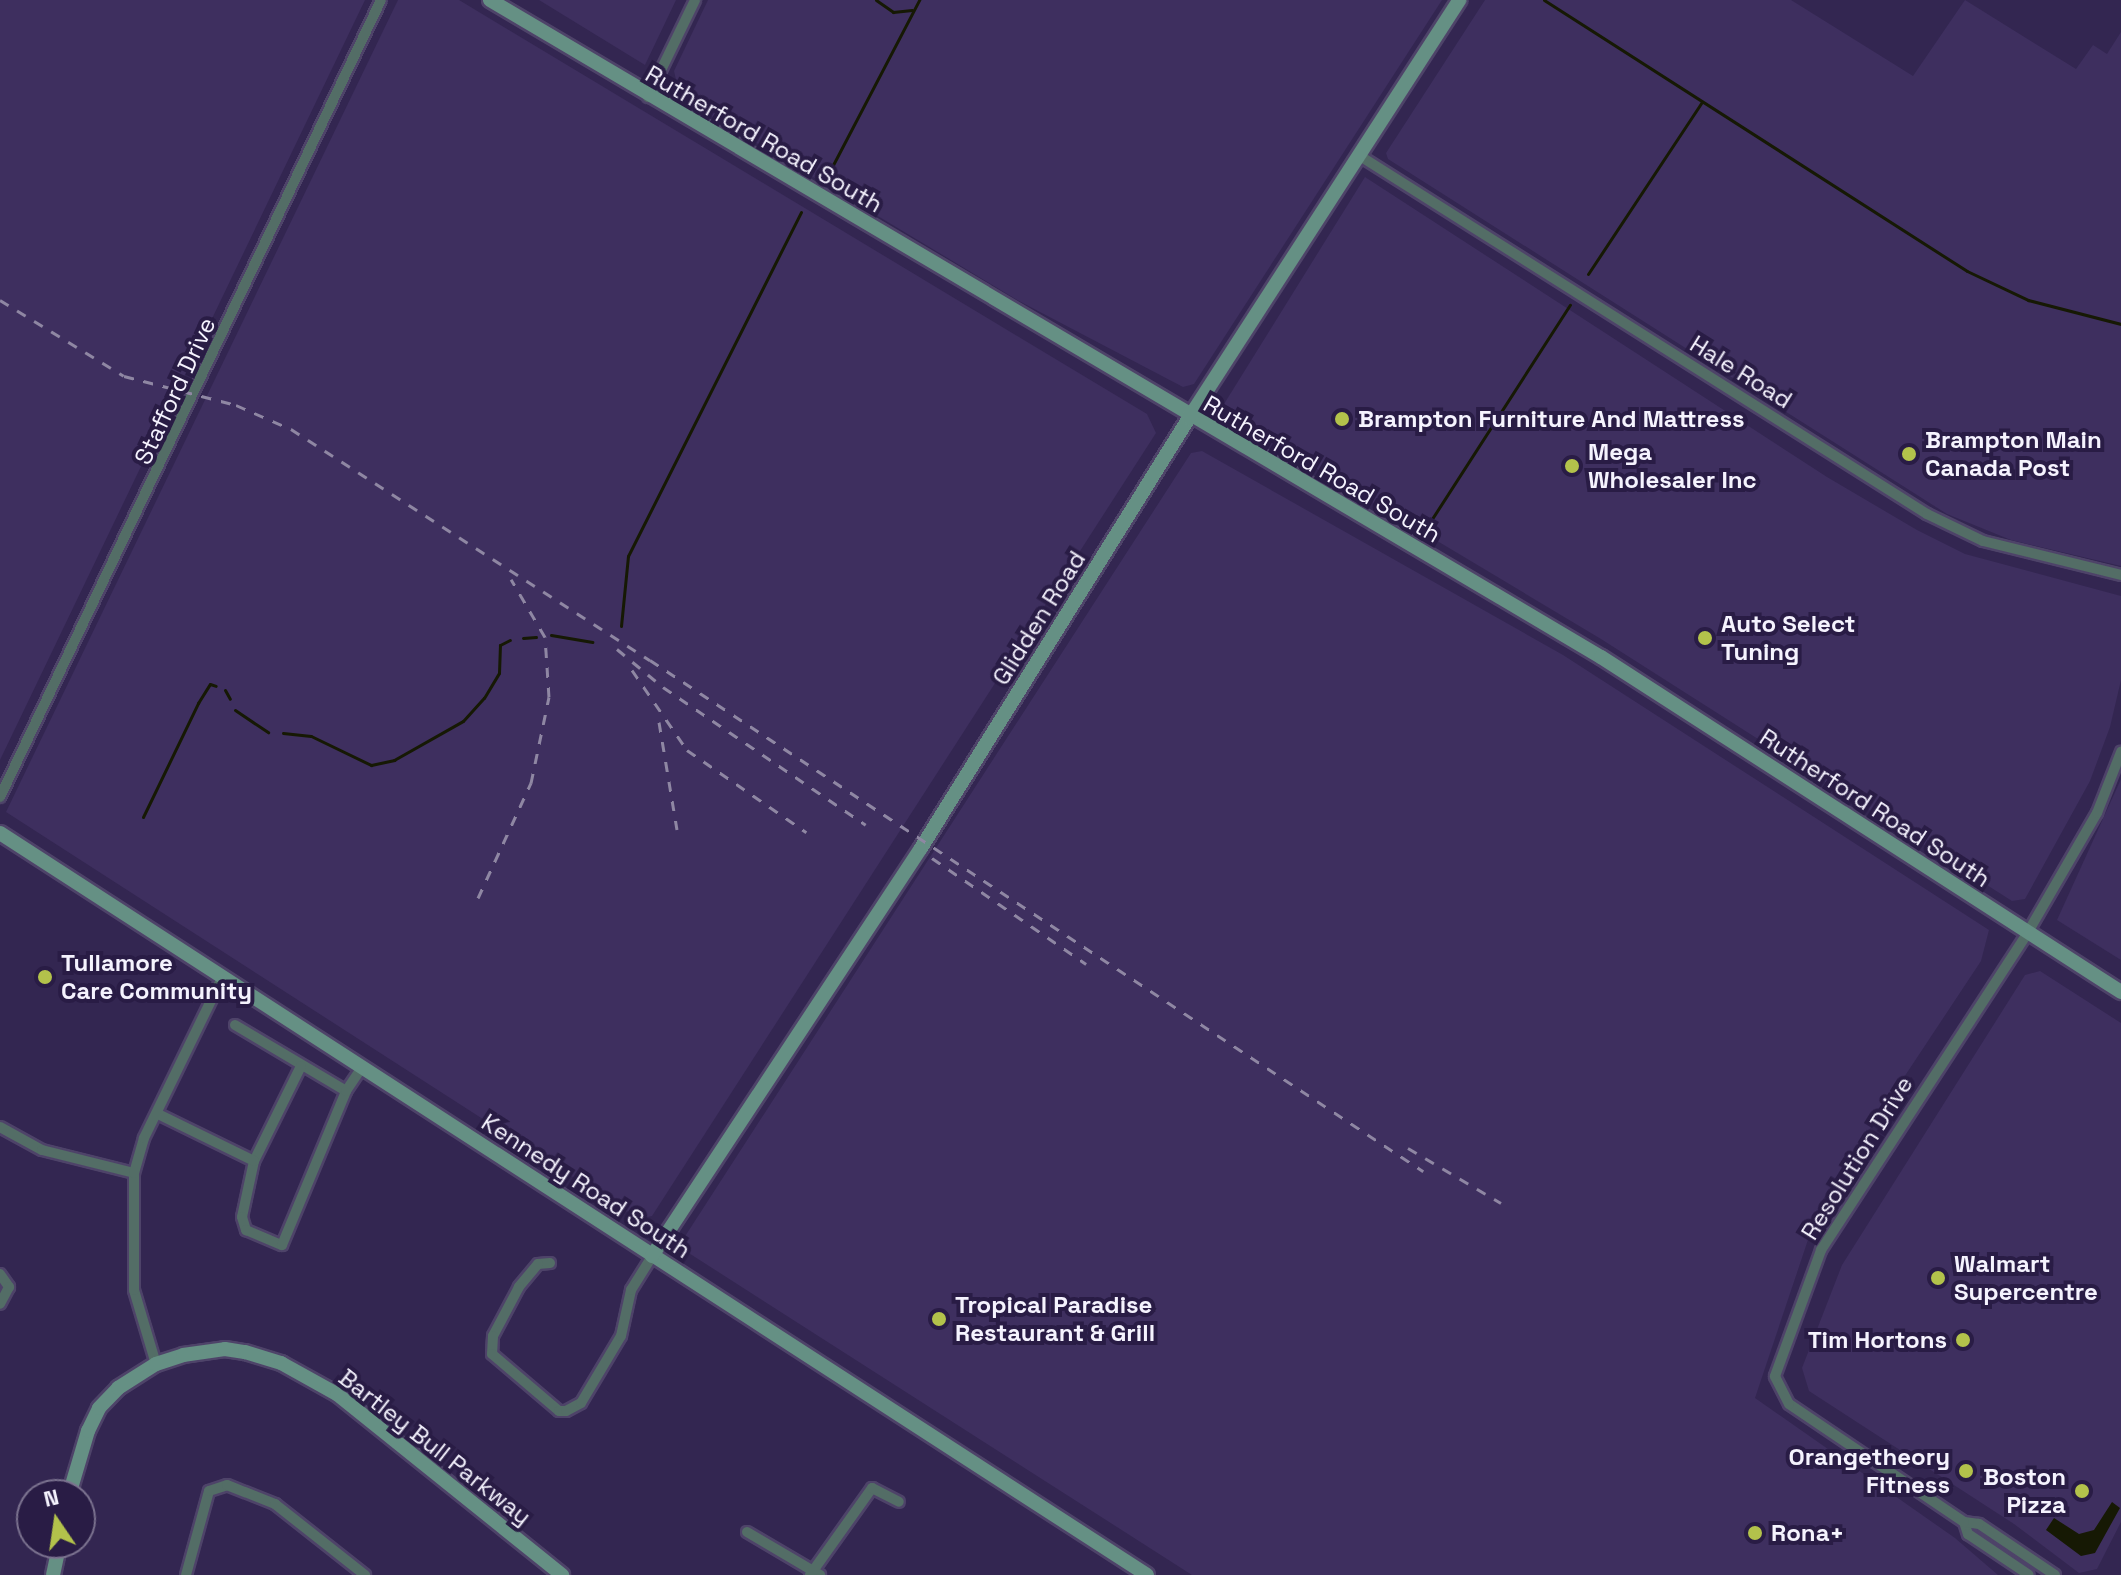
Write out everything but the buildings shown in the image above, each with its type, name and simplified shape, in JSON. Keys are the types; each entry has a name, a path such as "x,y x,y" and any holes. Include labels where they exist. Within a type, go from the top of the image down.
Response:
{"street":[{"name":"Stafford Drive","path":"0,797 381,0"},
{"name":"Rutherford Road South","path":"490,0 1189,418 1601,657 2121,992"},
{"path":"648,97 695,0"},
{"name":"Glidden Road","path":"652,1256 925,842 1189,418 1459,0"},
{"name":"Hale Road","path":"1360,156 1927,514 1983,541 2121,575"},
{"name":"Resolution Drive","path":"2055,1575 1979,1524 1964,1522 1789,1404 1775,1376 1821,1250 2028,932 2097,813 2121,752"},
{"name":"Kennedy Road South","path":"0,833 1147,1575"},
{"path":"156,1364 134,1290 134,1173 144,1138 223,976"},
{"path":"235,1025 346,1091"},
{"path":"301,1066 254,1161 242,1217 246,1230 282,1245 346,1091 362,1067"},
{"path":"158,1114 254,1161"},
{"path":"0,1127 42,1150 134,1173"},
{"path":"550,1263 538,1264 519,1287 493,1336 492,1354 559,1411 566,1411 581,1403 621,1336 631,1290 652,1256"},
{"path":"0,1274 9,1287 0,1304"},
{"name":"Bartley Bull Parkway","path":"72,1479 76,1461 99,1408 156,1364 225,1349 281,1363 337,1394 562,1575"},
{"path":"186,1575 209,1491 227,1485 275,1504 365,1575"},
{"path":"747,1532 814,1574 872,1488 899,1502"},
{"name":"Resolution Drive","path":"1964,1522 1968,1534 2029,1575"}],"shaded area":[{"path":"0,0 365,0 0,760"},
{"path":"398,0 459,0 1147,414 1156,433 652,1216 638,1219 6,812"},
{"path":"539,0 676,0 645,65"},
{"path":"708,0 1442,0 1194,384 1183,387 1019,301 680,97 674,71"},
{"path":"1485,0 1791,0 1913,76 1965,0 2076,69 2093,45 2107,54 2121,32 2121,566 2011,540 1947,514 1388,159 1386,153"},
{"path":"1365,177 1827,477 1917,530 1965,554 2121,596 2121,680 2110,727 2090,781 2025,899 2012,901 1601,639 1225,414 1224,404"},
{"path":"1202,451 1563,655 1989,930 1981,961 1820,1204 1755,1398 1955,1538 1998,1575 1192,1575 684,1250 682,1241 1191,453"},
{"path":"2121,779 2121,960 2057,920"},
{"path":"2040,971 2121,1023 2121,1522 2097,1569 2079,1573 2014,1524 1809,1391 1802,1368 1842,1265 2025,975"},
{"path":"2112,1502 2120,1508 2095,1553 2081,1556 2046,1530 2054,1518 2079,1534 2094,1530"}],"waterway":[{"path":"876,0 893,12 912,10"},
{"path":"823,184 919,0"},
{"path":"1544,0 1967,271 2028,300 2121,324"},
{"path":"1588,274 1702,102"},
{"path":"621,626 628,556 801,212"},
{"path":"1428,525 1570,305"},
{"path":"551,635 592,642"},
{"path":"523,638 536,637"},
{"path":"283,733 311,736 371,765 394,760 463,721 484,698 499,673 500,645 510,640"},
{"path":"143,817 198,703 210,684 216,686"},
{"path":"225,690 230,699"},
{"path":"235,710 268,732"}],"railway":[{"path":"0,300 124,376 236,405 291,429 650,660 1423,1171"},
{"path":"478,898 531,783 549,697 545,637 511,579"},
{"path":"617,649 663,687 866,825"},
{"path":"632,670 687,750 806,832"},
{"path":"659,722 677,829"},
{"path":"932,858 1086,964"},
{"path":"1408,1148 1501,1203"}],"place":[{"name":"Brampton Furniture And Mattress","path":"1342,419"},
{"name":"Brampton Main Canada Post","path":"1909,454"},
{"name":"Mega Wholesaler Inc","path":"1572,466"},
{"name":"Auto Select Tuning","path":"1705,638"},
{"name":"Tullamore Care Community","path":"45,977"},
{"name":"Walmart Supercentre","path":"1938,1278"},
{"name":"Tropical Paradise Restaurant & Grill","path":"939,1319"},
{"name":"Tim Hortons","path":"1963,1340"},
{"name":"Orangetheory Fitness","path":"1966,1471"},
{"name":"Boston Pizza","path":"2082,1491"},
{"name":"Rona+","path":"1755,1533"}]}
